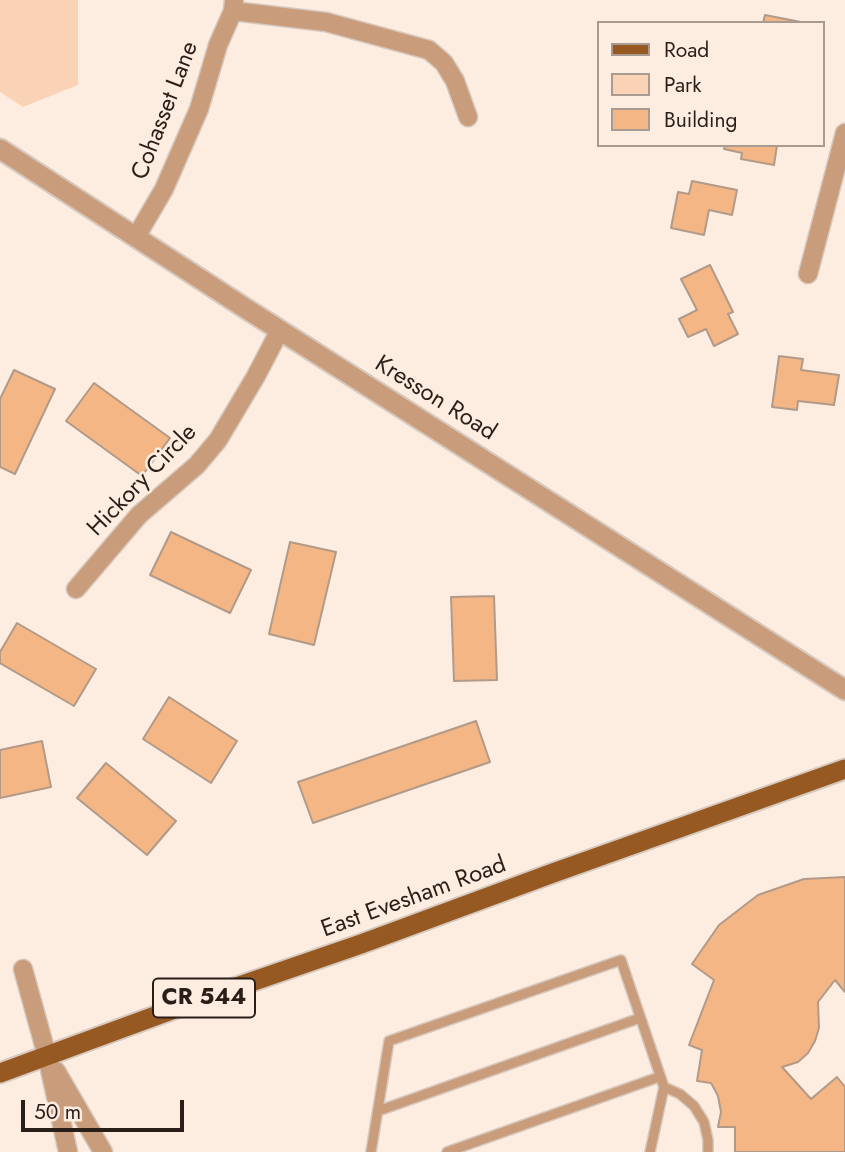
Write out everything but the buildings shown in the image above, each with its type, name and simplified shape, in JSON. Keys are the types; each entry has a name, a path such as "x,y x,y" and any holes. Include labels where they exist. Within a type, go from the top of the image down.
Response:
{"main road":[{"name":"East Evesham Road","path":"0,1073 845,769"}],"street":[{"path":"234,5 326,22 429,50 444,63 455,81 468,117"},
{"name":"Cohasset Lane","path":"136,237 164,189 199,109 218,45 234,5"},
{"path":"808,274 845,133"},
{"name":"Kresson Road","path":"0,149 845,690"},
{"name":"Hickory Circle","path":"76,589 139,515 197,465 218,440 280,330"},
{"path":"23,969 47,1056 68,1152"},
{"path":"47,1056 103,1152"}],"lane":[{"path":"372,1152 389,1041 621,960 664,1087 650,1152"},
{"path":"378,1111 640,1018"},
{"path":"447,1152 659,1077"},
{"path":"664,1087 680,1094 694,1106 704,1122 708,1152"}],"green space":[{"path":"0,0 78,0 78,85 23,107 0,92"}]}
